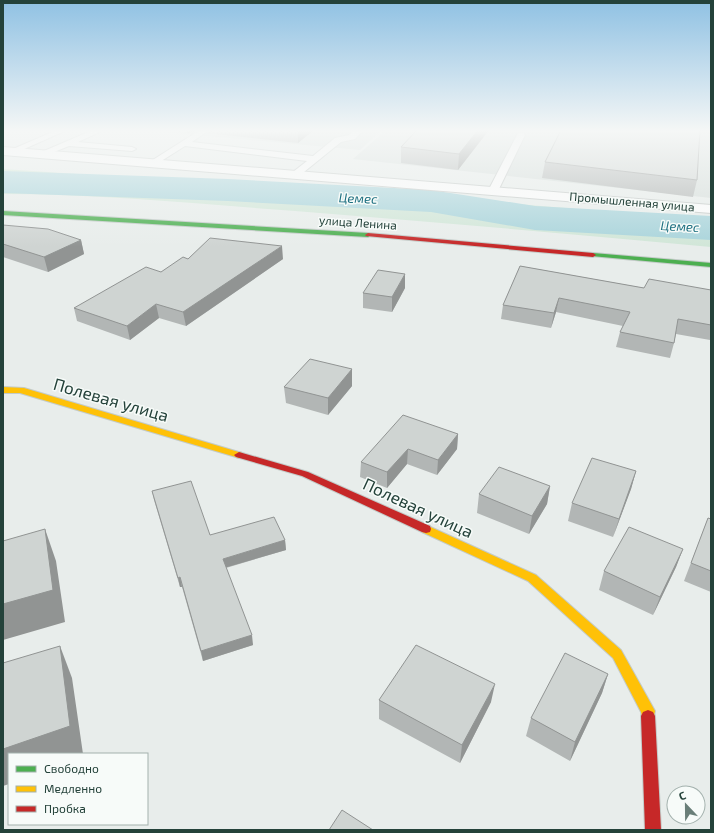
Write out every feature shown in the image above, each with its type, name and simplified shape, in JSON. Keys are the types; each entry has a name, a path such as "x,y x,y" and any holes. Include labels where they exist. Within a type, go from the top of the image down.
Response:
{"main road":[{"name":"улица Ленина","path":"3,213 352,234 711,265"},
{"name":"Полевая улица","path":"3,390 21,390 305,474 532,578 617,654 648,711 653,830"}],"street":[{"name":"Промышленная улица","path":"229,169 711,209"}],"lane":[{"path":"296,174 302,169"},
{"path":"494,191 505,169"}],"shaded area":[{"path":"444,169 711,169 711,198"}],"green space":[{"path":"3,169 506,203 711,220 711,247 451,224 186,203 40,194 3,194"}],"building":[{"path":"603,169 698,169 697,180"},
{"path":"3,225 48,229 81,240 44,257 3,244"},
{"path":"210,238 282,246 183,312 156,304 127,326 74,308 146,267 161,272 183,257 188,259"},
{"path":"520,266 644,288 649,279 711,290 711,325 678,319 674,343 620,332 630,312 559,298 554,313 503,305"},
{"path":"378,270 405,274 392,297 363,293"},
{"path":"310,359 352,369 328,398 284,387"},
{"path":"403,415 458,434 438,460 408,449 387,472 361,462"},
{"path":"592,458 636,471 619,519 572,503"},
{"path":"499,467 550,486 532,516 479,494"},
{"path":"191,481 210,535 274,517 285,540 223,559 252,635 201,651 180,577 178,578 152,491"},
{"path":"708,518 711,519 711,571 691,563"},
{"path":"629,527 683,549 660,597 604,571"},
{"path":"45,529 53,590 3,604 3,541"},
{"path":"416,645 495,684 462,745 379,700"},
{"path":"60,646 70,726 3,749 3,663"},
{"path":"565,653 608,674 575,742 531,718"},
{"path":"342,810 373,830 329,830"}],"waterway":[{"name":"Цемес","path":"3,182 228,190 431,201 535,218 711,228"}],"traffic: fast":[{"path":"3,213 368,235"},
{"path":"593,255 711,265"}],"traffic: slow":[{"path":"3,390 21,390 239,455"},
{"path":"426,529 532,578 617,654 648,711 648,716"}],"traffic: jam":[{"path":"368,235 593,255"},
{"path":"239,455 305,474 426,529"},
{"path":"648,716 653,830"}]}
